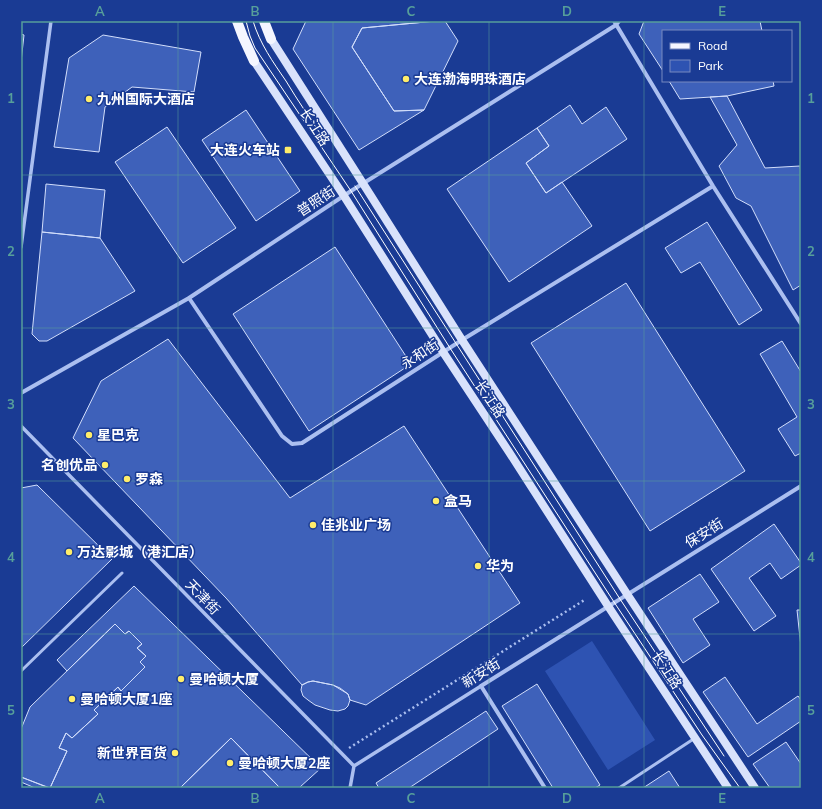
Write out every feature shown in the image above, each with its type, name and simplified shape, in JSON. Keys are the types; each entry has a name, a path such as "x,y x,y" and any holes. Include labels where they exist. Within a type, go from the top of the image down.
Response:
{"main road":[{"name":"长江路","path":"237,21 242,37 254,61 344,196 443,352 728,788"},
{"name":"长江路","path":"264,21 271,39 623,596 755,788"}],"street":[{"path":"21,247 51,21"},
{"path":"617,22 713,186 801,324"},
{"name":"普照街","path":"21,393 190,298 344,196 617,22"},
{"name":"永和街","path":"190,298 282,436 292,444 302,443 312,438 462,340 713,186"},
{"name":"天津街","path":"21,426 354,766"},
{"name":"保安街","path":"623,596 801,486"},
{"name":"新安街","path":"354,766 623,596"},
{"path":"481,686 545,788"},
{"path":"350,788 354,766"}],"lane":[{"path":"21,671 122,573"},
{"path":"619,788 695,738"}],"path":[{"path":"341,753 586,599"}],"green space":[{"path":"592,641 655,740 608,770 545,671"}],"building":[{"path":"306,21 436,21 362,28 352,47 394,111 424,110 359,150 293,49"},
{"name":"大连渤海明珠酒店","path":"445,21 458,41 424,110 394,111 352,47 362,28"},
{"path":"644,21 760,21 762,30 662,30 662,69 639,34"},
{"path":"21,34 24,35 21,62"},
{"name":"九州国际大酒店","path":"103,35 201,52 194,92 132,87 105,107 99,152 54,147 69,58"},
{"path":"670,82 773,82 774,86 727,96 680,99"},
{"path":"727,96 765,168 800,166 801,285 793,290 751,206 736,198 719,166 737,145 710,97"},
{"path":"570,105 582,124 606,107 627,139 546,193 526,163 549,146 537,128"},
{"path":"246,110 300,191 256,221 202,140"},
{"path":"167,127 236,228 183,263 115,162"},
{"path":"537,128 549,146 526,163 546,193 562,182 592,226 509,282 447,189"},
{"path":"46,184 105,190 100,238 42,232"},
{"path":"707,222 762,310 739,325 700,262 681,273 665,248"},
{"path":"42,232 100,238 135,291 47,341 39,341 32,334"},
{"path":"335,247 411,364 309,431 233,314"},
{"path":"626,283 745,471 650,531 531,343"},
{"name":"佳兆业广场","path":"168,339 290,498 404,426 520,603 366,705 350,700 348,694 333,685 313,681 302,685 226,598 73,438 101,381"},
{"path":"782,341 801,372 801,453 795,456 778,429 797,417 760,354"},
{"path":"37,485 112,559 21,648 21,488"},
{"path":"774,524 801,565 781,579 770,563 749,578 776,616 754,631 711,569"},
{"path":"700,574 719,602 693,619 710,645 683,663 648,608"},
{"name":"曼哈顿大厦","path":"134,586 321,768 300,787 302,788 280,788 231,738 180,788 50,788 67,751 59,748 66,733 72,738 98,714 94,710 118,687 121,691 145,667 140,662 146,656 137,648 142,644 129,631 125,634 115,624 67,671 57,660"},
{"path":"797,610 801,610 801,647"},
{"name":"曼哈顿大厦1座","path":"115,624 125,634 129,631 142,644 137,648 146,656 140,662 145,667 121,691 118,687 94,710 98,714 72,738 66,733 59,748 67,751 50,788 21,777 21,729 30,707"},
{"path":"725,677 757,724 798,696 801,700 801,721 748,757 703,692"},
{"path":"313,681 340,688 348,694 350,700 348,706 345,709 338,711 330,710 315,705 308,700 303,696 301,690 302,685"},
{"path":"537,684 600,785 595,788 553,788 502,706"},
{"path":"486,711 498,729 409,788 379,788 376,783"},
{"name":"曼哈顿大厦2座","path":"231,738 280,788 180,788"},
{"path":"786,742 801,764 801,788 770,788 753,764"},
{"path":"669,771 680,788 643,788"},
{"path":"21,777 49,788 35,788 21,782"}],"tram line":[{"path":"246,21 255,48 351,191 450,348 614,602 702,735 740,788"},
{"path":"253,21 267,52 324,139"},
{"path":"355,186 620,599 724,756"}],"place":[{"name":"大连渤海明珠酒店","path":"406,79"},
{"name":"九州国际大酒店","path":"89,99"},
{"name":"大连火车站","path":"288,150"},
{"name":"星巴克","path":"89,435"},
{"name":"名创优品","path":"105,465"},
{"name":"罗森","path":"127,479"},
{"name":"盒马","path":"436,501"},
{"name":"佳兆业广场","path":"313,525"},
{"name":"万达影城（港汇店）","path":"69,552"},
{"name":"华为","path":"478,566"},
{"name":"曼哈顿大厦","path":"181,679"},
{"name":"曼哈顿大厦1座","path":"72,699"},
{"name":"新世界百货","path":"175,753"},
{"name":"曼哈顿大厦2座","path":"230,763"}]}
